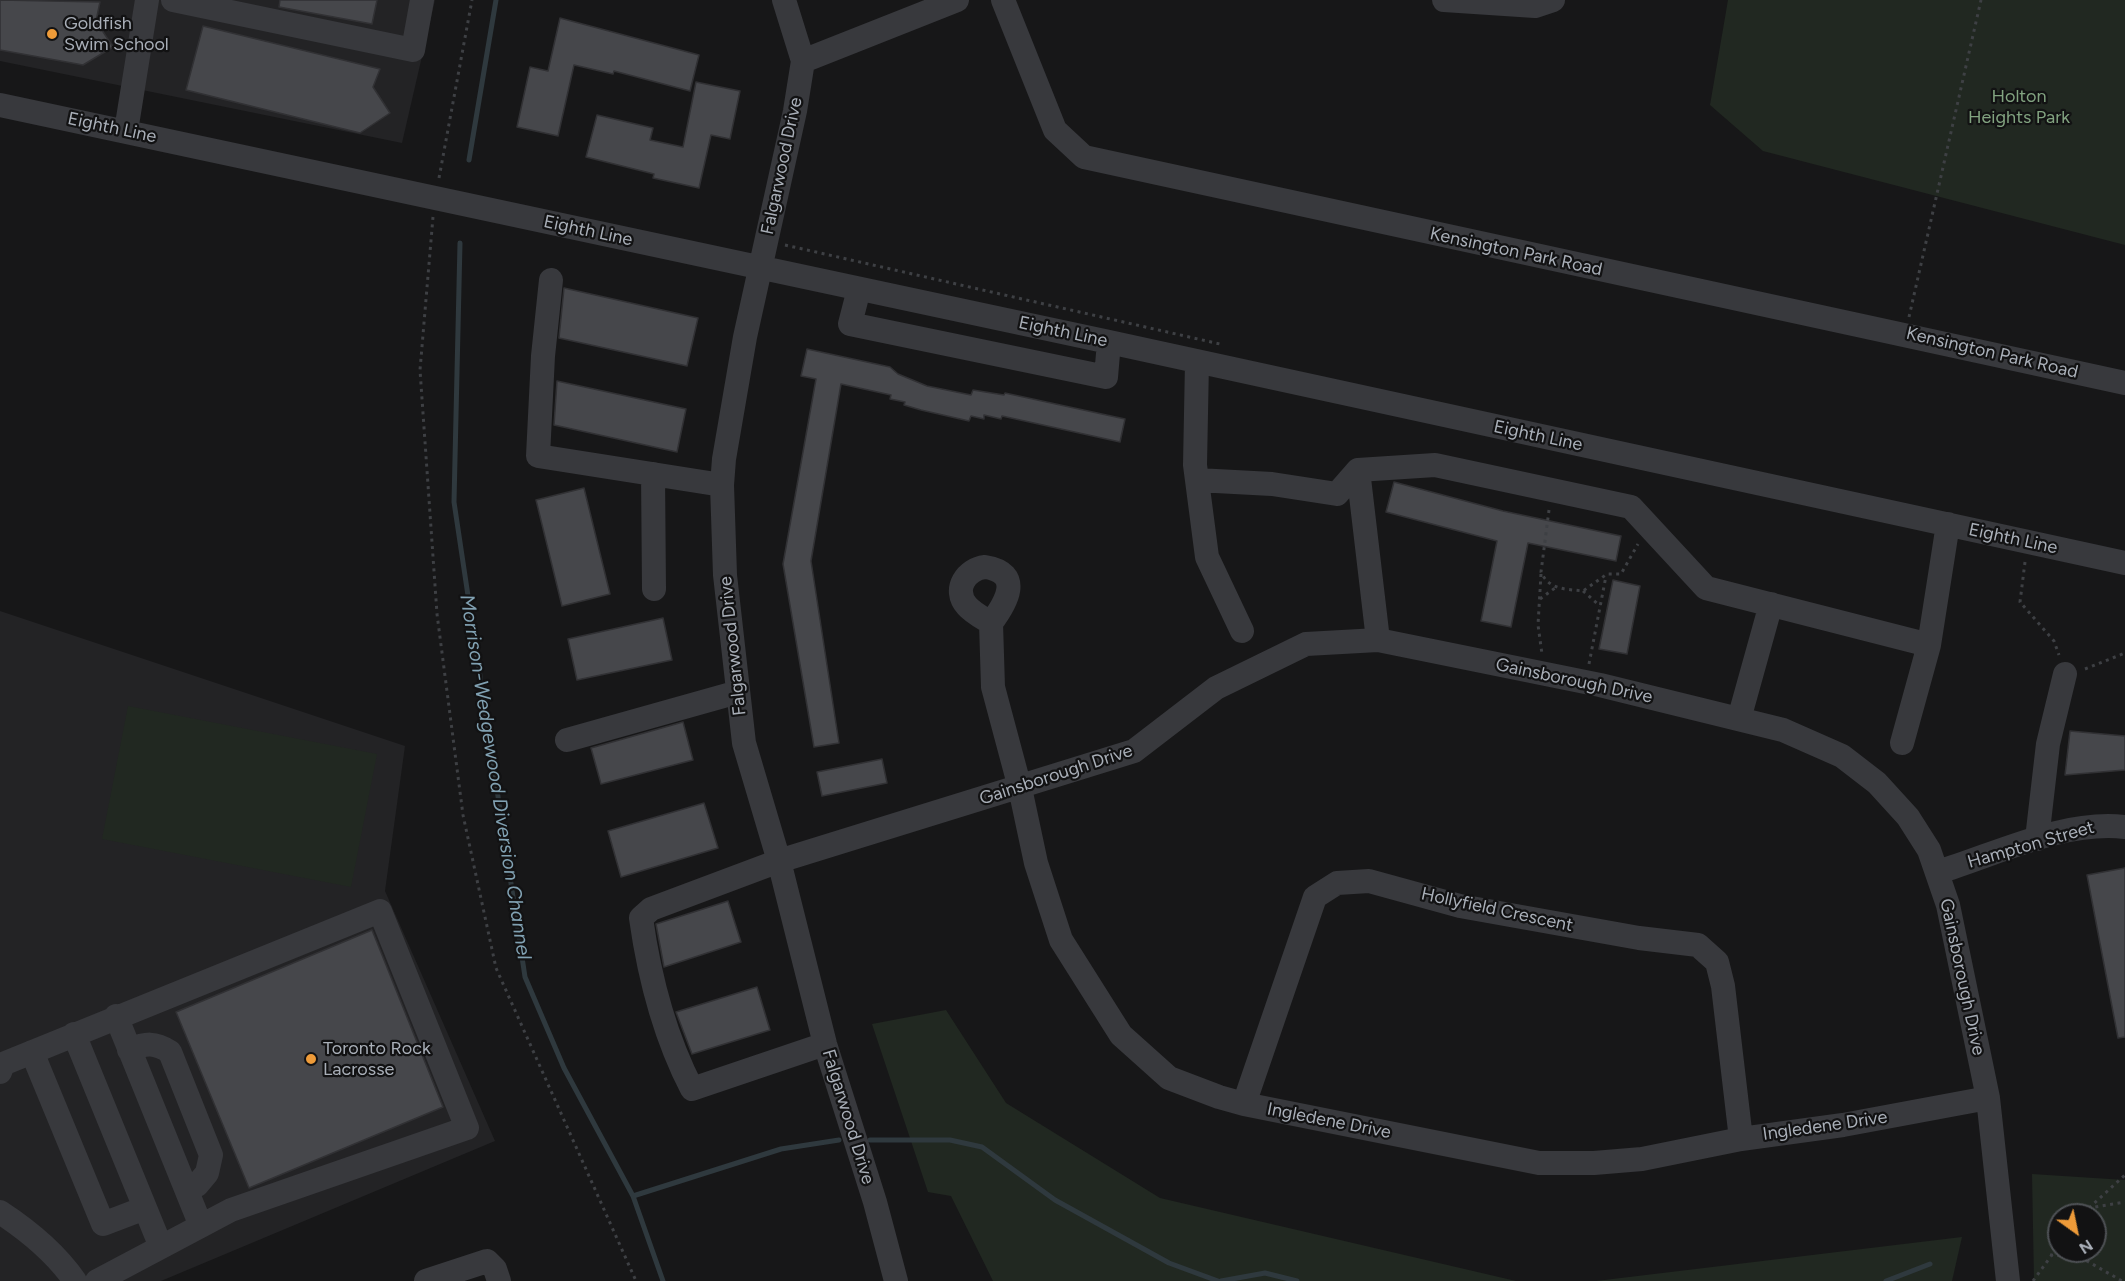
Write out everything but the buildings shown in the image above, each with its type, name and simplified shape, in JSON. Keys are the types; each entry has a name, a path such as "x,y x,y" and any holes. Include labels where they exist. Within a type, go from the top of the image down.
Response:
{"street":[{"path":"126,131 147,0"},
{"path":"173,0 206,3 413,50 422,0"},
{"name":"Falgarwood Drive","path":"784,0 803,61 795,111 745,337 722,485 725,575 744,743 779,861 825,1044 897,1281"},
{"path":"803,61 957,0"},
{"name":"Kensington Park Road","path":"1003,0 1055,130 1084,157 2125,383"},
{"path":"1444,0 1535,6 1553,0"},
{"name":"Eighth Line","path":"0,105 1109,342 2125,563"},
{"path":"551,280 543,356 538,456 722,485"},
{"path":"859,289 849,324 1106,377 1109,342"},
{"path":"1197,362 1197,480 1207,557 1242,631"},
{"path":"1197,480 1272,484 1337,494 1359,470 1435,465 1631,507 1706,588 1929,645"},
{"path":"1359,470 1378,640"},
{"path":"653,474 654,589"},
{"path":"1902,743 1929,645 1948,524"},
{"path":"1739,719 1771,604"},
{"name":"Ingledene Drive","path":"991,623 993,687 1020,788 1036,863 1060,939 1121,1035 1168,1078 1244,1104 1539,1163 1594,1163 1642,1159 1741,1138 1844,1125 1988,1098"},
{"name":"Gainsborough Drive","path":"825,1044 692,1089 678,1062 646,954 641,918 651,909 779,861 1134,751 1216,688 1306,644 1378,640 1585,682 1783,730 1842,756 1876,783 1908,817 1929,850 1948,904 1988,1098 2008,1281"},
{"path":"2037,839 2048,744 2065,674"},
{"path":"567,740 738,692"},
{"name":"Hampton Street","path":"1938,872 2037,839 2099,824 2125,827"},
{"name":"Hollyfield Crescent","path":"1244,1104 1315,897 1337,883 1369,880 1460,906 1639,938 1698,945 1717,962 1723,986 1741,1138"},
{"path":"0,1072 3,1064 116,1016 380,911 467,1128 231,1210 97,1281"},
{"path":"116,1016 201,1226"},
{"path":"74,1034 161,1247"},
{"path":"129,1050 143,1044 158,1044 170,1052 211,1155 207,1173 197,1185 186,1189"},
{"path":"32,1052 102,1224 145,1208"},
{"path":"0,1212 38,1239 63,1264 75,1281"},
{"path":"426,1281 450,1277 487,1261 495,1269 499,1281"}],"path":[{"path":"472,0 435,197 420,370 437,614 463,816 496,968 636,1281"},
{"path":"1905,334 1981,0"},
{"path":"1545,674 1538,625 1541,572 1552,490"},
{"path":"1583,591 1607,574 1621,574 1633,550 1652,530"},
{"path":"2028,542 2020,602 2054,641 2065,674 2102,664 2125,653"},
{"path":"1541,572 1545,581 1555,588 1583,591 1600,606"},
{"path":"1585,682 1607,574"},
{"path":"1539,600 1555,588"},
{"path":"2094,1203 2125,1175"},
{"path":"2107,1205 2125,1202"},
{"path":"2033,1281 2047,1260"},
{"path":"2090,1263 2122,1281"}],"shaded area":[{"path":"0,0 435,0 402,143 0,61"},
{"path":"0,611 405,746 385,891 495,1141 161,1281 0,1281"}],"green space":[{"name":"Holton Heights Park","path":"1728,0 2125,0 2125,245 1763,151 1710,105"},
{"path":"128,706 377,754 351,887 102,839"},
{"path":"946,1010 1006,1103 1160,1198 1516,1281 993,1281 951,1196 928,1192 872,1024"},
{"path":"2032,1174 2125,1180 2125,1281 2034,1281"},
{"path":"1962,1237 1952,1281 1596,1281"}],"waterway":[{"name":"Morrison-Wedgewood Diversion Channel","path":"469,160 496,0"},
{"name":"Morrison-Wedgewood Diversion Channel","path":"460,243 454,502 525,977 564,1068 633,1196 663,1281"},
{"path":"633,1196 781,1149 839,1140"},
{"path":"870,1140 950,1140 982,1147 1055,1200 1169,1263 1218,1281"},
{"path":"1886,1281 1930,1264"},
{"path":"1221,1281 1265,1273 1297,1281"}],"place":[{"name":"Goldfish Swim School","path":"52,34"},
{"name":"Toronto Rock Lacrosse","path":"311,1059"}]}
